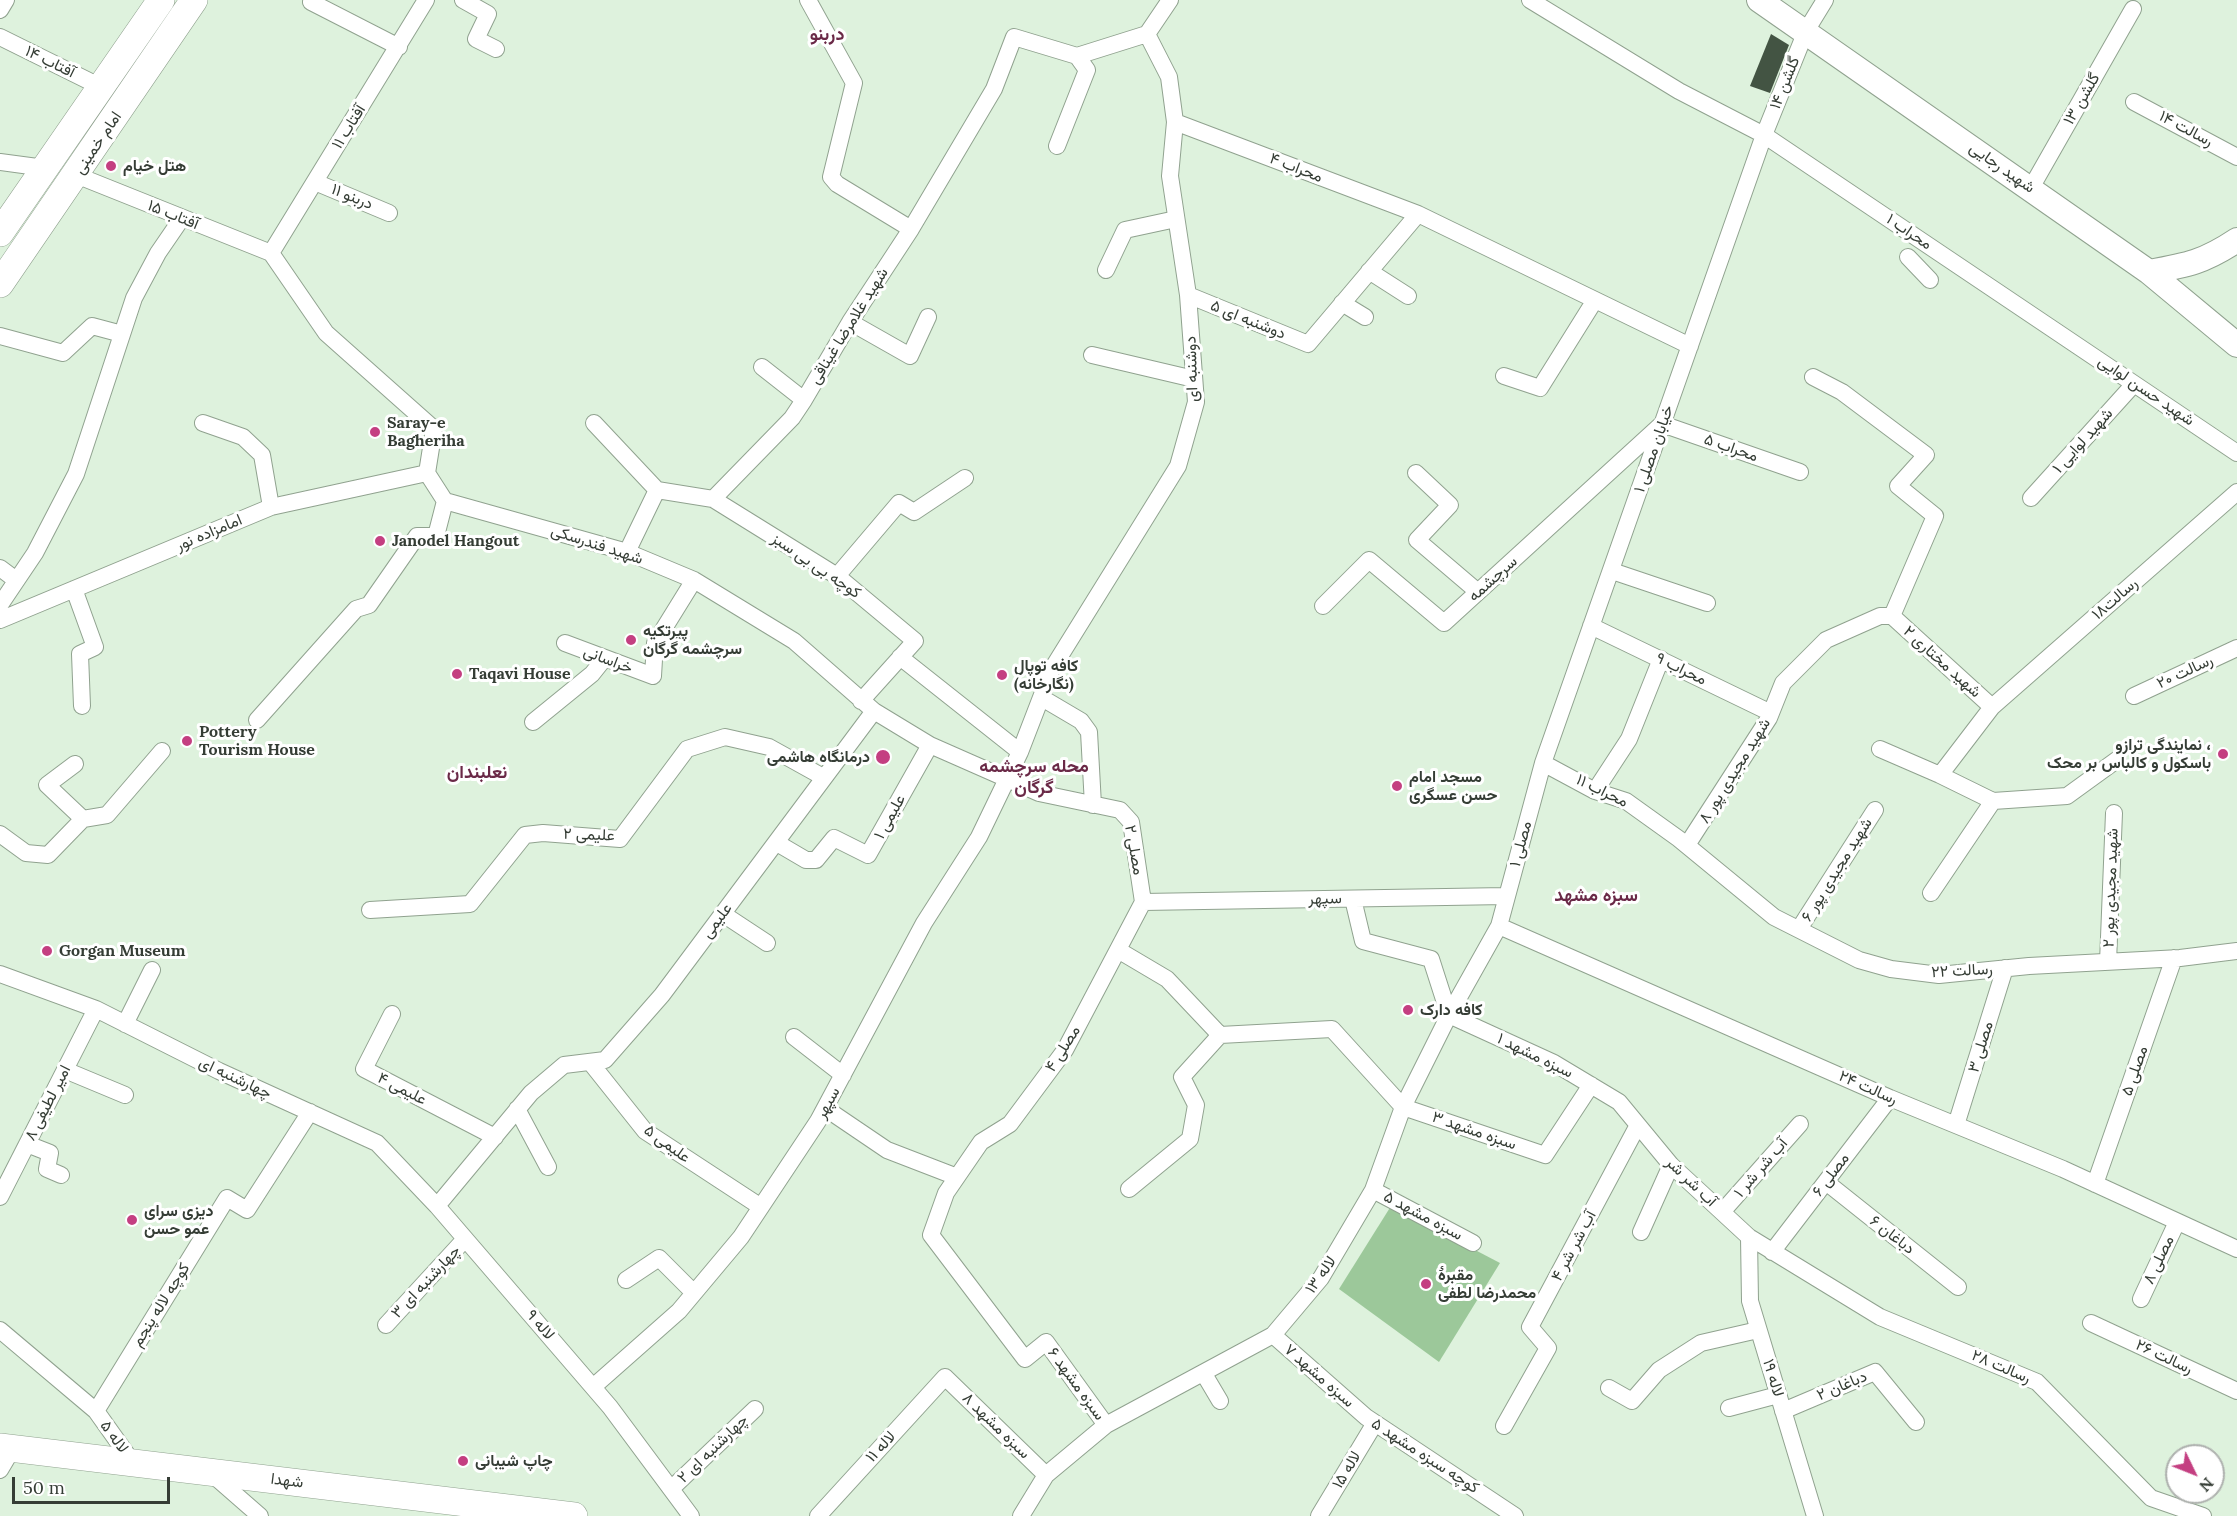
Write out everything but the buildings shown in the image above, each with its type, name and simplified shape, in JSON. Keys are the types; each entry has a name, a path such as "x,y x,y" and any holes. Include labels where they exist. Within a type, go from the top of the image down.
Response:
{"main road":[{"name":"امام خمینی","path":"0,233 161,0"},
{"name":"امام خمینی","path":"0,284 194,0"},
{"name":"شهید رجایی","path":"1760,0 2150,272 2237,345"},
{"path":"48,164 76,175"},
{"path":"2150,272 2194,264 2213,256 2237,240"},
{"name":"شهدا","path":"4,1455 133,1463 574,1516"}],"street":[{"path":"0,10 6,0"},
{"name":"آفتاب ۱۱","path":"271,253 426,0"},
{"path":"463,0 488,14 476,39 496,49"},
{"path":"808,0 854,83 831,177 837,184 911,229"},
{"path":"1057,146 1087,69 1077,56 1146,34 1170,0"},
{"name":"گلشن ۱۴","path":"1764,135 1806,30 1825,0"},
{"name":"۱ محراب","path":"1532,1 1679,91 1764,135 2054,330"},
{"path":"311,2 399,47"},
{"name":"۱۳ گلشن","path":"2031,188 2133,9"},
{"name":"دوشنبه ای","path":"1008,779 1052,669 1178,466 1196,402 1188,295 1170,176 1175,122 1169,77 1146,34"},
{"name":"شهید غلامرضا غیناقی","path":"713,499 792,418 804,400 849,322 911,229 994,89 1014,37 1077,56"},
{"name":"آفتاب ۱۴","path":"0,38 101,87"},
{"name":"۱۴ رسالت","path":"2134,102 2237,157"},
{"name":"۴ محراب","path":"1175,122 1418,214 1690,346"},
{"name":"خیابان مصلی ۱","path":"1543,763 1764,135"},
{"path":"0,162 48,164"},
{"name":"آفتاب ۱۵","path":"76,175 271,253"},
{"name":"۱۱ دربنو","path":"315,182 389,213"},
{"path":"1365,317 1342,303 1418,214"},
{"path":"0,605 35,553 76,474 134,298 158,253 182,219"},
{"path":"1106,270 1125,230 1176,219"},
{"path":"257,720 356,609 369,605 417,536 436,536 445,501 426,472 434,429 326,333 271,253"},
{"path":"1908,257 1929,280"},
{"path":"1369,271 1408,296"},
{"name":"۵ دوشنبه ای","path":"1188,295 1308,344 1342,303"},
{"path":"1504,376 1540,388 1595,300"},
{"path":"849,322 910,356 928,317"},
{"path":"0,336 63,353 92,326 122,334"},
{"name":"شهید حسن لوایی","path":"2054,330 2237,453"},
{"path":"1092,355 1194,379"},
{"path":"762,367 804,400"},
{"path":"1813,376 1842,392 1926,455 1898,486 1935,516 1892,616"},
{"name":"۱ شهید لوایی","path":"2031,498 2134,384"},
{"path":"203,423 243,437 262,455 271,507"},
{"path":"594,423 657,490 713,499"},
{"name":"۵ محراب","path":"1662,424 1800,472"},
{"name":"سرچشمه","path":"1323,606 1369,560 1444,623 1662,424"},
{"name":"امامزاده نور","path":"0,620 271,507 426,472"},
{"path":"1416,473 1450,505 1417,540 1478,592"},
{"path":"837,576 900,503 914,512 965,478"},
{"path":"627,552 657,490"},
{"name":"رسالت۱۸","path":"1940,775 1992,707 2237,492"},
{"name":"کوچه بی بی سبز","path":"713,499 837,576 915,641"},
{"name":"شهید فندرسکی","path":"445,501 627,552 694,580 794,641 868,706 930,745 1008,779"},
{"path":"0,568 16,580"},
{"path":"1612,571 1707,603"},
{"name":"خراسانی","path":"565,643 654,676 655,643 694,580"},
{"path":"74,589 95,647 80,654 82,706"},
{"name":"۸ شهید مجیدی پور","path":"1687,845 1771,713 1783,683 1826,640 1880,616 1892,616"},
{"name":"۲ شهید مختاری","path":"1892,616 1992,707"},
{"name":"۹ محراب","path":"1591,626 1771,713"},
{"name":"علیمی","path":"517,1109 531,1093 564,1065 605,1060 662,995 777,843 823,777 900,657 915,641"},
{"name":"۲۰ رسالت","path":"2134,696 2237,648"},
{"path":"900,657 1020,752"},
{"path":"533,722 592,674 604,659"},
{"path":"1595,791 1629,739 1661,660"},
{"path":"1042,698 1081,721 1089,732 1093,805"},
{"name":"۲ علیمی","path":"370,910 470,904 525,835 543,833 620,839 687,748 725,737 769,747 823,777"},
{"name":"۱ علیمی","path":"777,843 807,860 816,860 834,838 868,855 930,745"},
{"path":"1880,749 1993,801 2067,796 2118,759"},
{"path":"0,834 26,853 48,855 83,819 107,815 162,750"},
{"name":"۱۱ محراب","path":"1543,763 1595,791 1626,801 1687,845"},
{"name":"۱ مصلی","path":"1499,926 1543,763"},
{"path":"75,764 48,785 83,819"},
{"name":"۲ مصلی","path":"1008,779 1039,793 1120,810 1131,822 1143,902"},
{"name":"سپهر","path":"593,1387 679,1311 741,1237 825,1108 924,923 979,837 1008,779"},
{"path":"1931,893 1993,801"},
{"name":"۶ شهید مجیدی پور","path":"1799,929 1875,810"},
{"name":"۲ شهید مجیدی پور","path":"2108,962 2114,813"},
{"name":"۲۲ رسالت","path":"1687,845 1774,917 1859,960 1891,969 1939,975 2005,968 2174,958 2237,951"},
{"name":"سپهر","path":"1143,902 1506,896"},
{"path":"1353,898 1363,941 1431,959 1449,1015"},
{"name":"۴ مصلی","path":"1046,1342 1024,1359 931,1235 946,1193 981,1142 1010,1124 1065,1050 1143,902"},
{"path":"723,914 766,944"},
{"name":"لاله ۱۳","path":"1021,1516 1046,1475 1106,1425 1273,1335 1321,1278 1373,1190 1403,1107 1449,1015 1499,926"},
{"name":"۲۴ رسالت","path":"1499,926 1890,1098 2095,1184 2237,1249"},
{"path":"1118,950 1167,979 1220,1035"},
{"name":"۵ مصلی","path":"2095,1184 2174,958"},
{"name":"۳ مصلی","path":"1956,1125 2005,968"},
{"path":"125,1024 152,970"},
{"name":"چهارشنبه ای","path":"0,974 96,1009 377,1143"},
{"name":"۸ امیر لطیفی","path":"0,1197 96,1009"},
{"name":"۴ علیمی","path":"392,1014 364,1069 495,1137"},
{"name":"۱ سبزه مشهد","path":"1449,1015 1554,1063 1619,1102"},
{"path":"1129,1189 1190,1139 1196,1105 1182,1077 1220,1035 1332,1029 1403,1107"},
{"path":"794,1037 843,1075"},
{"name":"۵ علیمی","path":"590,1062 645,1131 761,1207"},
{"path":"65,1070 125,1095"},
{"name":"۳ سبزه مشهد","path":"1403,1107 1545,1155 1591,1085"},
{"name":"۶ مصلی","path":"1772,1252 1890,1098"},
{"name":"آب شر شر","path":"1619,1102 1671,1165 1749,1237 1772,1252"},
{"path":"825,1108 887,1150 957,1177"},
{"path":"437,1206 517,1109 548,1167"},
{"name":"کوچه لاله پنجم","path":"96,1411 227,1198 247,1210 310,1112"},
{"name":"۱ آب شر شر","path":"1722,1212 1800,1124"},
{"name":"۴ آب شر شر","path":"1504,1426 1548,1348 1530,1327 1638,1125"},
{"name":"۹ لاله","path":"377,1143 437,1206 593,1387 691,1516"},
{"path":"27,1144 50,1153 47,1169 61,1174"},
{"path":"1641,1232 1671,1165"},
{"name":"۶ دباغان","path":"1826,1182 1958,1287"},
{"name":"۵ سبزه مشهد","path":"1373,1190 1473,1243"},
{"name":"۸ مصلی","path":"2141,1299 2177,1222"},
{"name":"۱۹ لاله","path":"1749,1237 1750,1301 1815,1516"},
{"name":"۳ چهارشنبه ای","path":"386,1325 465,1239"},
{"name":"۲۸ رسالت","path":"1772,1252 1880,1317 2037,1382 2151,1498 2203,1516"},
{"path":"626,1280 659,1258 694,1293"},
{"name":"۲۶ رسالت","path":"2091,1323 2237,1391"},
{"name":"لاله ۵","path":"0,1330 96,1411 133,1463"},
{"path":"1609,1388 1632,1401 1659,1370 1701,1343 1758,1330"},
{"name":"۷ سبزه مشهد","path":"1273,1335 1370,1420"},
{"name":"۶ سبزه مشهد","path":"1046,1342 1106,1425"},
{"name":"۲ دباغان","path":"1780,1403 1875,1372 1916,1422"},
{"path":"1204,1374 1220,1401"},
{"name":"۸ سبزه مشهد","path":"945,1377 1046,1475"},
{"name":"۱۱ لاله","path":"818,1516 945,1377"},
{"path":"1729,1408 1780,1403"},
{"name":"۲ چهارشنبه ای","path":"671,1490 755,1409"},
{"name":"۱۵ لاله","path":"1319,1516 1370,1420"},
{"name":"کوچه سبزه مشهد ۵","path":"1370,1420 1515,1516"},
{"path":"210,1472 260,1516"}],"green space":[{"path":"1391,1206 1500,1263 1439,1362 1339,1289"}],"place":[{"name":"هتل خیام","path":"111,166"},
{"name":"Saray-e Bagheriha","path":"375,432"},
{"name":"Janodel Hangout","path":"380,541"},
{"name":"پیرتکیه سرچشمه گرگان","path":"631,640"},
{"name":"Taqavi House","path":"457,674"},
{"name":"کافه توپال (نگارخانه)","path":"1002,675"},
{"name":"Pottery Tourism House","path":"187,741"},
{"name":"نمایندگی ترازو ، باسکول و کالباس بر محک","path":"2223,754"},
{"name":"درمانگاه هاشمی","path":"883,757"},
{"name":"مسجد امام حسن عسگری","path":"1397,786"},
{"name":"Gorgan Museum","path":"47,951"},
{"name":"کافه دارک","path":"1408,1010"},
{"name":"دیزی سرای عمو حسن","path":"132,1220"},
{"name":"مقبرهٔ محمدرضا لطفی","path":"1426,1284"},
{"name":"چاپ شیبانی","path":"463,1461"}],"district":[{"name":"دربنو","path":"827,35"},
{"name":"نعلبندان","path":"477,773"},
{"name":"محله سرچشمه گرگان","path":"1034,777"},
{"name":"سبزه مشهد","path":"1596,896"}]}
